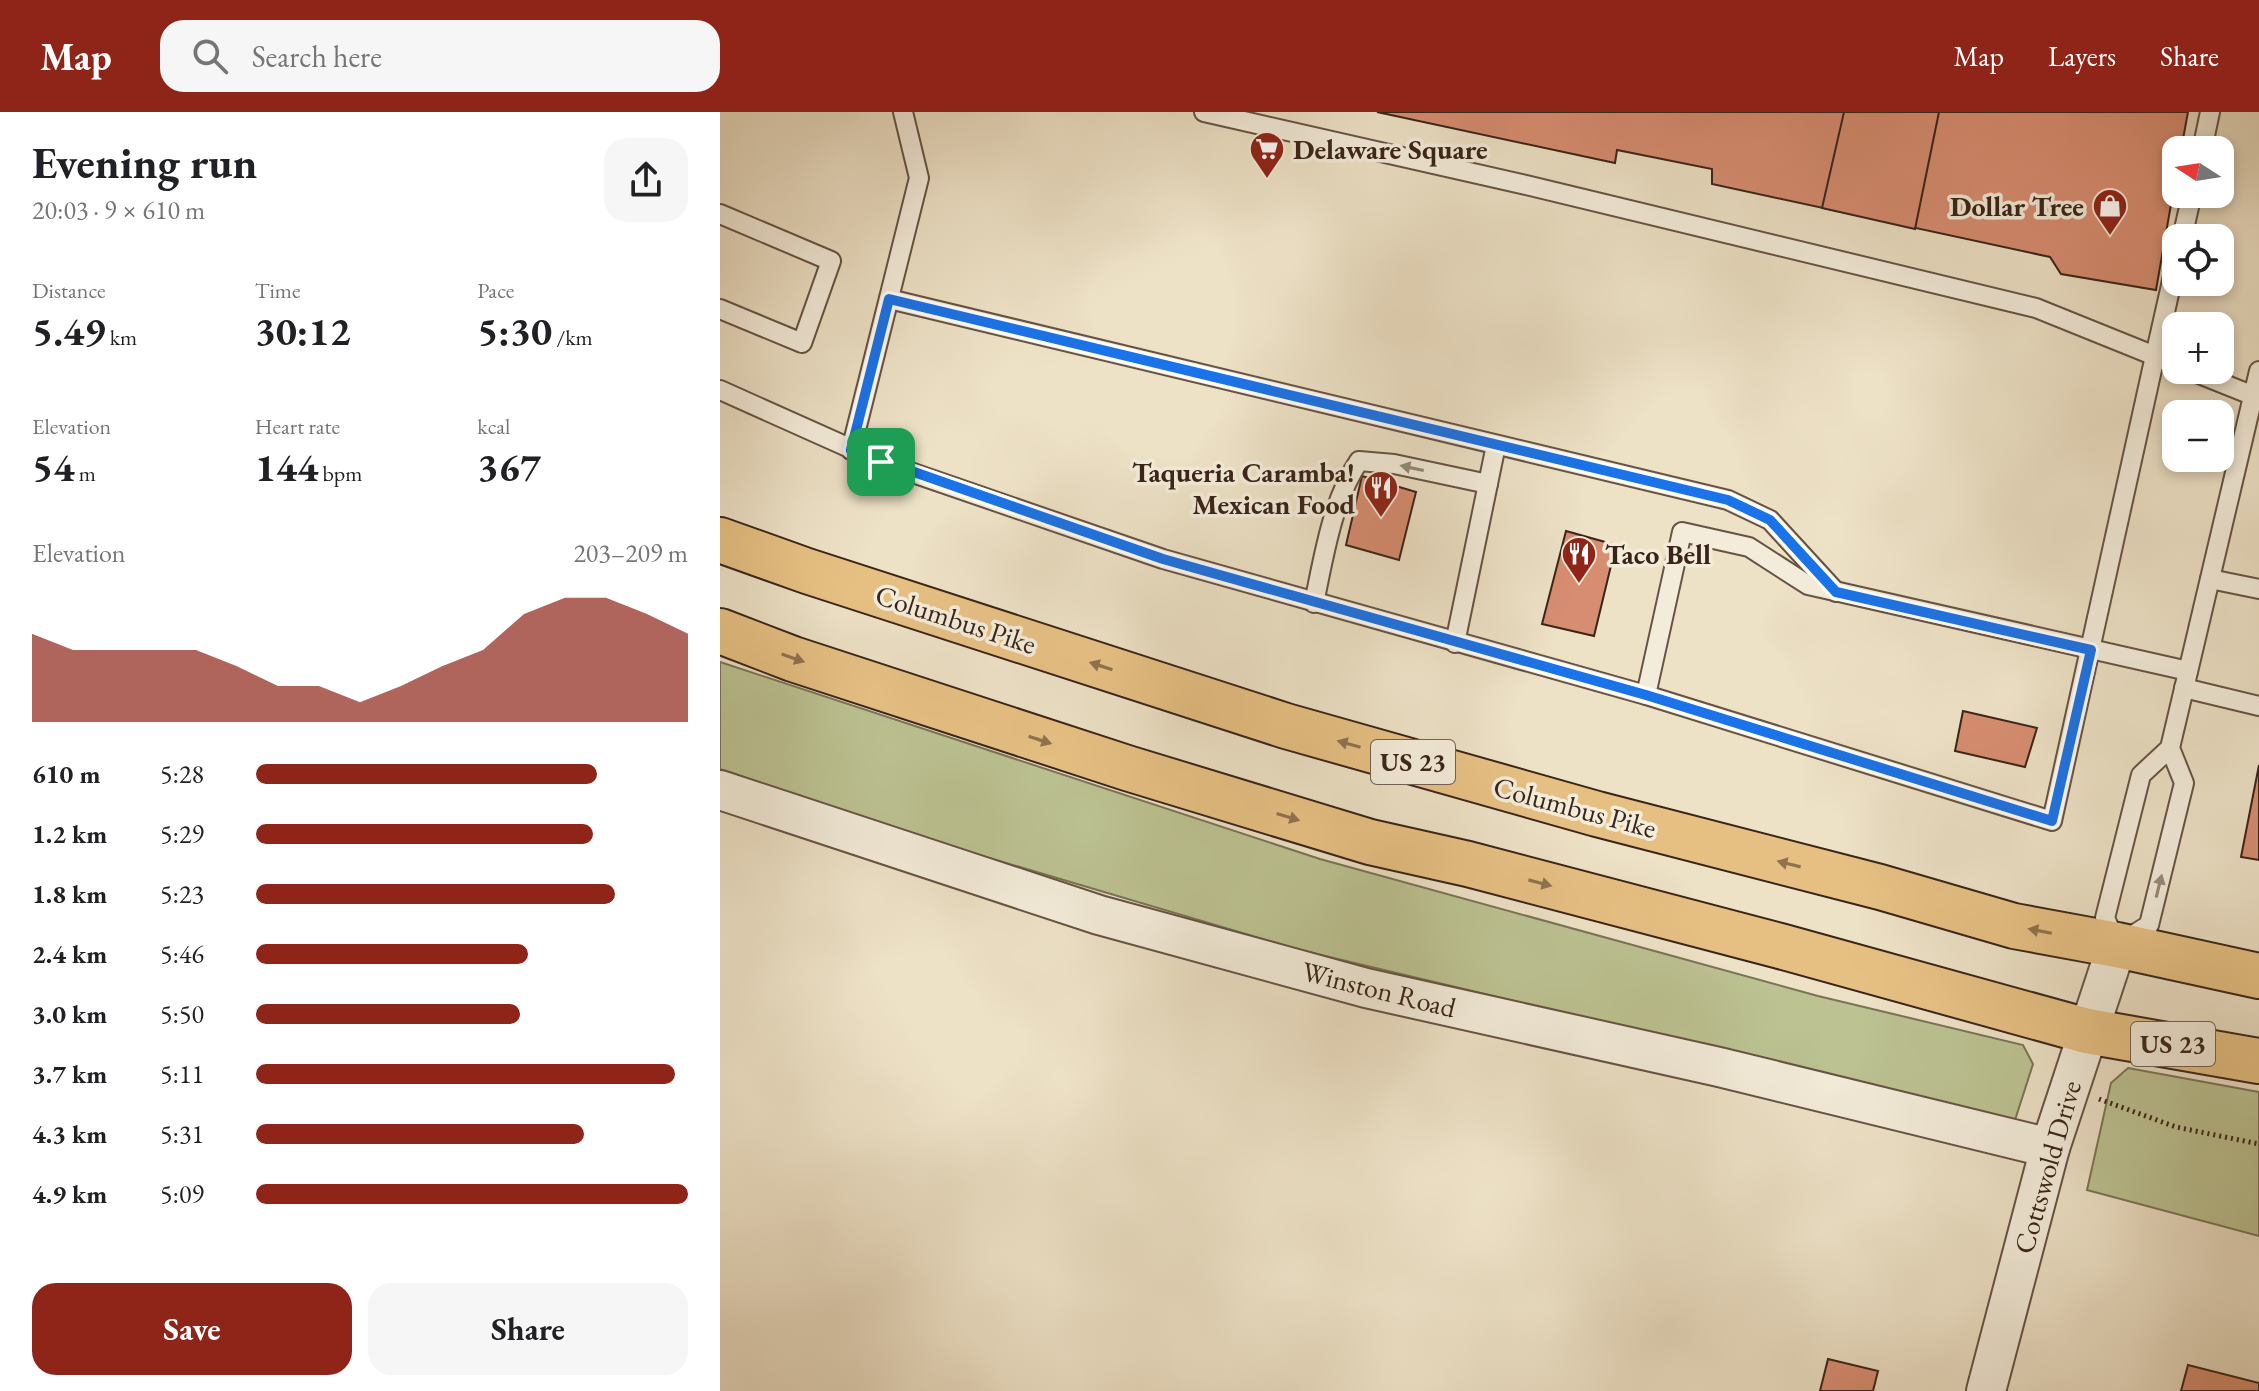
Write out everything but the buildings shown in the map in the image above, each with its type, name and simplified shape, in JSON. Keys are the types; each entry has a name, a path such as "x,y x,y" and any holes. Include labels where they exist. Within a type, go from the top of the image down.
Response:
{"highway":[{"name":"Columbus Pike","path":"720,540 1286,726 1597,814 1880,887 2014,926 2259,976"},
{"name":"US 23","path":"720,631 793,659 1127,768 1370,842 1498,872 2087,1031 2259,1061"}],"street":[{"name":"Winston Road","path":"720,790 1099,915 1351,984 1719,1067 2050,1148"},
{"name":"Cottswold Drive","path":"1986,1391 2050,1148 2117,945"}],"lane":[{"path":"851,450 919,178 903,112"},
{"path":"1204,112 1526,185 2036,308 2162,359"},
{"path":"2205,136 2210,112"},
{"path":"720,214 831,261 802,343 720,309"},
{"path":"720,390 851,450 1163,559 1646,695 2052,821 2169,296"},
{"path":"889,299 1728,500 1770,520 1836,592"},
{"path":"2170,748 2184,783 2149,925 2117,945 2105,918 2141,775 2170,748 2210,579 2252,436 2257,386 2234,381"},
{"path":"1455,643 1496,445"},
{"path":"1314,603 1328,538 1349,476 1359,461 1394,464 1488,484"},
{"path":"1646,695 1682,532 1749,547 1808,585 2091,650 2259,706"},
{"path":"2210,579 2259,589"}],"path":[{"path":"2069,1089 2176,1127 2259,1144"}],"green space":[{"path":"720,662 1320,859 1818,996 2023,1045 2033,1064 2015,1120 1300,950 959,849 720,769"},
{"path":"2128,1068 2259,1092 2259,1236 2087,1190 2111,1083"}],"place":[{"name":"Delaware Square","path":"1267,180"},
{"name":"Dollar Tree","path":"2110,237"},
{"name":"Taqueria Caramba! Mexican Food","path":"1381,519"},
{"name":"Taco Bell","path":"1579,585"}],"route":[{"path":"889,299 1728,500 1770,520 1836,592 2091,650 2052,821 1646,695 1163,559 881,462 851,450 889,299"}]}
